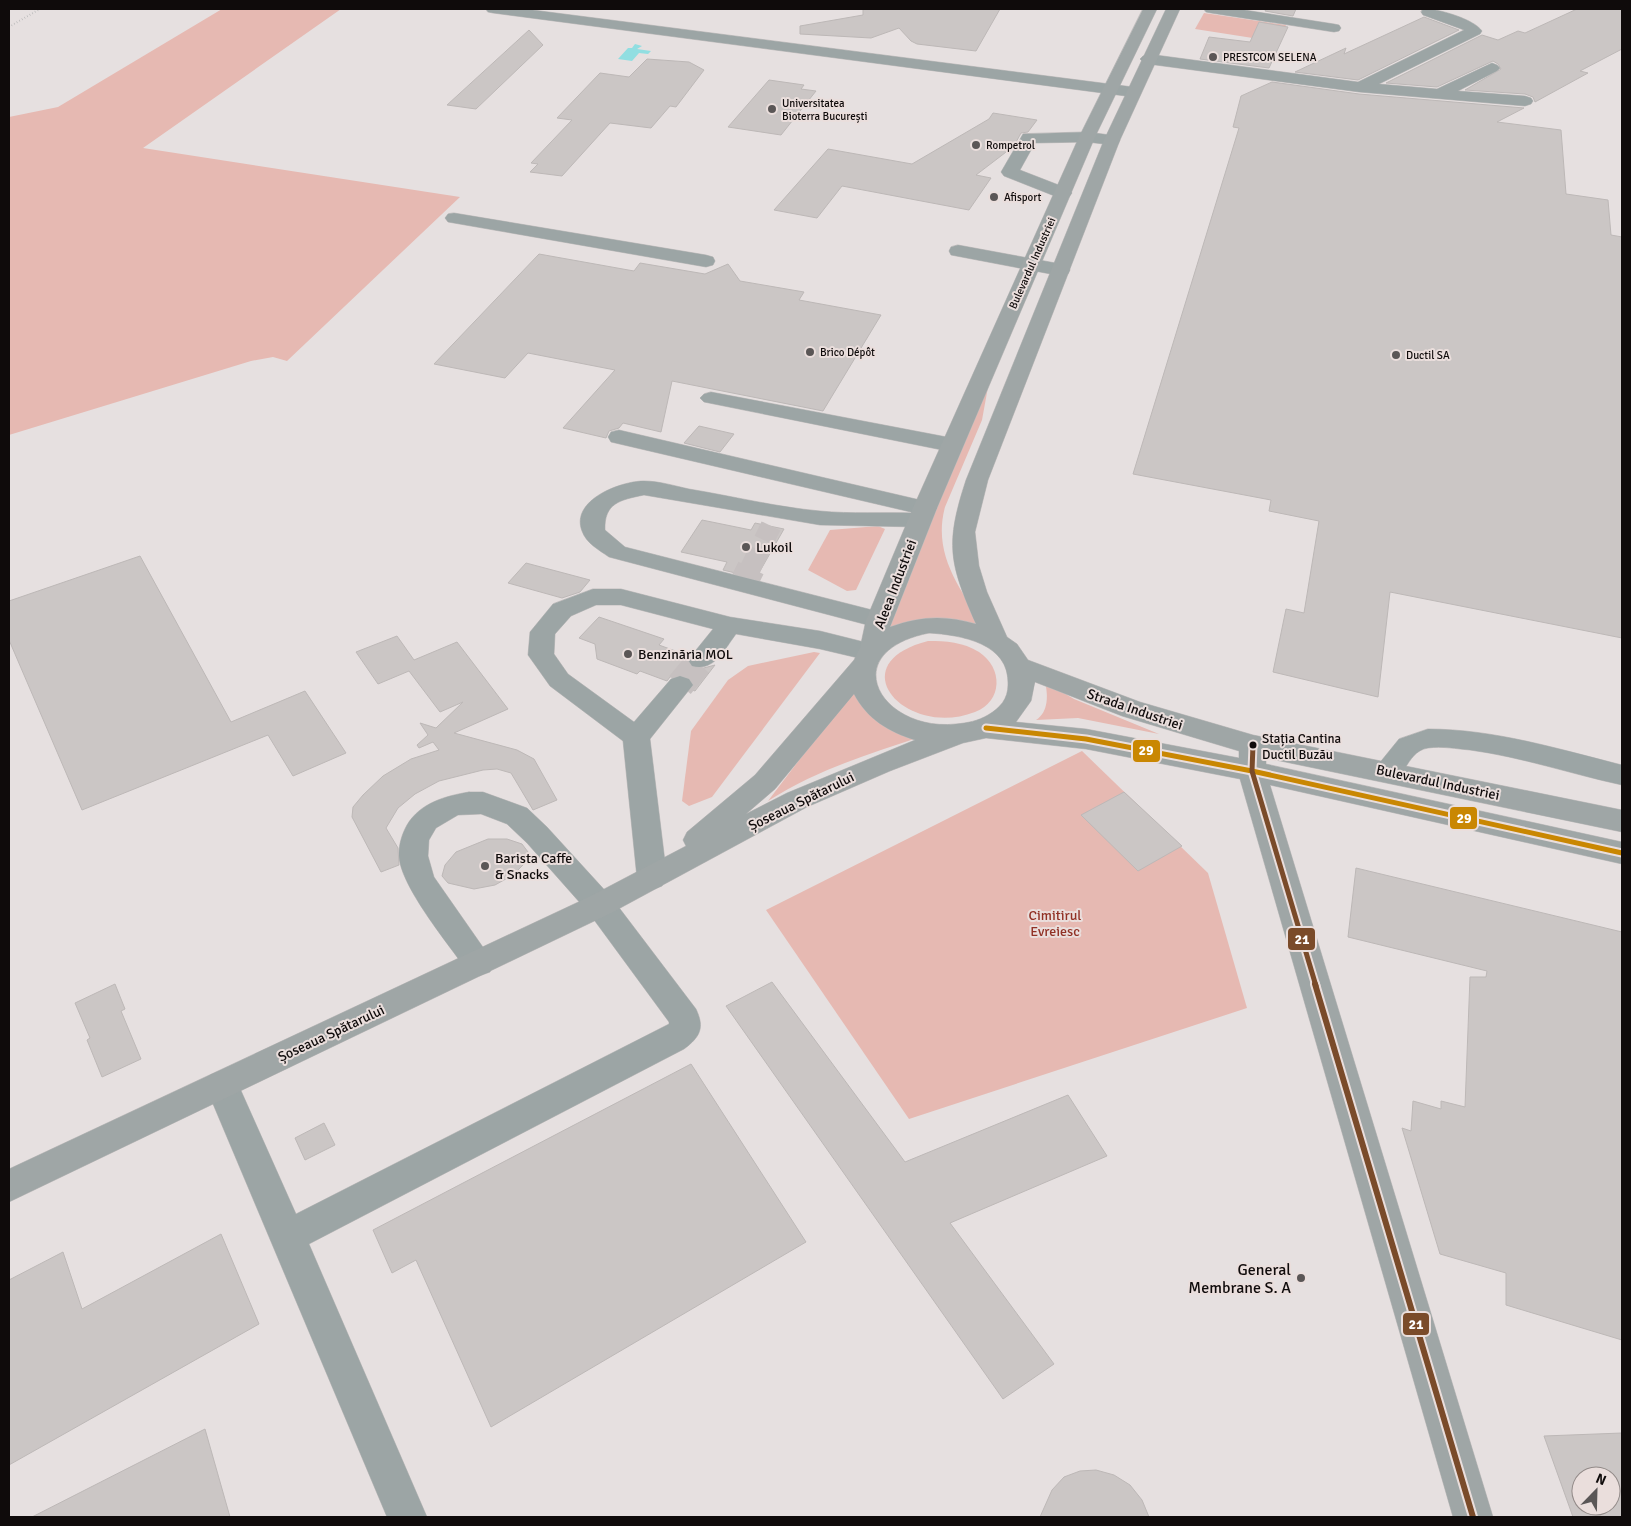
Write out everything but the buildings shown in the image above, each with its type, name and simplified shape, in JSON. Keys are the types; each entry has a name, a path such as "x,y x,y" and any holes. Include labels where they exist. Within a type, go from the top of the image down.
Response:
{"main road":[{"name":"Bulevardul Industriei","path":"922,514 1088,137 1150,9"},
{"path":"997,642 972,581 966,559 963,540 966,516 977,480 1112,140 1132,92 1173,9"},
{"name":"Aleea Industriei","path":"869,656 879,620 922,514"},
{"name":"Șoseaua Spătarului","path":"9,1186 600,905 652,878 797,800 880,764 956,735 986,728 1006,716 1018,701 1022,684 1019,666 1010,653 997,642 977,632 962,628 929,625 906,629 886,639 869,656 765,782 652,878"},
{"name":"Șoseaua Spătarului","path":"869,656 863,684 870,701 885,716 905,727 930,734 956,735"},
{"name":"Strada Industriei","path":"1019,666 1253,758"},
{"path":"986,728 1253,758 1474,1517"},
{"name":"Bulevardul Industriei","path":"1253,758 1387,771 1622,821"},
{"name":"Bulevardul Industriei","path":"1253,758 1622,853"}],"street":[{"path":"493,9 1132,92"},
{"path":"1211,9 1334,28"},
{"path":"1359,87 1475,31 1466,25 1428,12"},
{"path":"1148,59 1359,87 1525,101"},
{"path":"1441,93 1492,68"},
{"path":"1063,193 1010,172 1029,138 1088,137 1112,140"},
{"path":"454,218 706,261"},
{"path":"958,251 1061,270"},
{"path":"711,398 952,445"},
{"path":"619,437 922,514"},
{"path":"879,620 744,582 617,552 603,541 593,529 593,516 601,502 618,493 644,488 774,519 922,514"},
{"path":"636,737 559,680 541,655 543,632 562,610 593,596 621,597 730,625 820,640 869,656"},
{"path":"701,660 730,625"},
{"path":"652,878 636,737 680,685"},
{"path":"1387,771 1413,742 1433,738 1455,738 1493,744 1622,775"},
{"path":"288,1236 673,1040 684,1031 685,1019 600,905 537,835 517,816 483,803 454,806 438,812 426,820 415,840 414,856 421,881 479,963"},
{"path":"222,1085 407,1517"}],"path":[{"path":"9,27 40,9"}],"green space":[{"path":"222,9 341,9 143,148 460,197 287,361 273,357 251,361 9,435 9,117 58,107"},
{"path":"1204,13 1286,25 1278,42 1195,29"},
{"path":"988,387 982,420 945,507 942,524 942,541 951,572 986,628 886,631 913,561"},
{"path":"878,526 885,529 856,590 847,591 808,570 830,530"},
{"path":"928,641 961,644 979,652 987,659 996,675 996,684 991,700 984,707 975,712 949,718 926,716 906,707 892,695 885,681 888,666 901,652"},
{"path":"814,652 820,653 712,797 689,806 682,801 691,731 728,680 748,666"},
{"path":"1045,682 1074,699 1159,734 1078,718 1036,720 1045,708 1047,692"},
{"path":"854,688 923,736 824,771 768,801"},
{"name":"Cimitirul Evreiesc","path":"1082,751 1208,873 1247,1008 909,1119 766,910"}],"water":[{"path":"635,44 642,46 637,49 651,51 648,54 639,53 632,61 618,59 628,48 632,48"}],"tunnel":[{"path":"750,569 771,526"},
{"path":"745,580 751,568"},
{"path":"680,685 701,660"}],"transit line":[{"name":"29","path":"986,728 1086,739 1252,771 1622,853"},
{"name":"21","path":"1253,745 1252,771 1473,1517"}],"place":[{"name":"PRESTCOM SELENA","path":"1213,57"},
{"name":"Universitatea Bioterra București","path":"772,109"},
{"name":"Rompetrol","path":"976,145"},
{"name":"Afisport","path":"994,197"},
{"name":"Brico Dépôt","path":"810,352"},
{"name":"Ductil SA","path":"1396,355"},
{"name":"Lukoil","path":"746,547"},
{"name":"Benzinăria MOL","path":"628,654"},
{"name":"Stația Cantina Ductil Buzău","path":"1253,745"},
{"name":"Barista Caffe & Snacks","path":"485,866"},
{"name":"General Membrane S. A","path":"1301,1278"}]}
